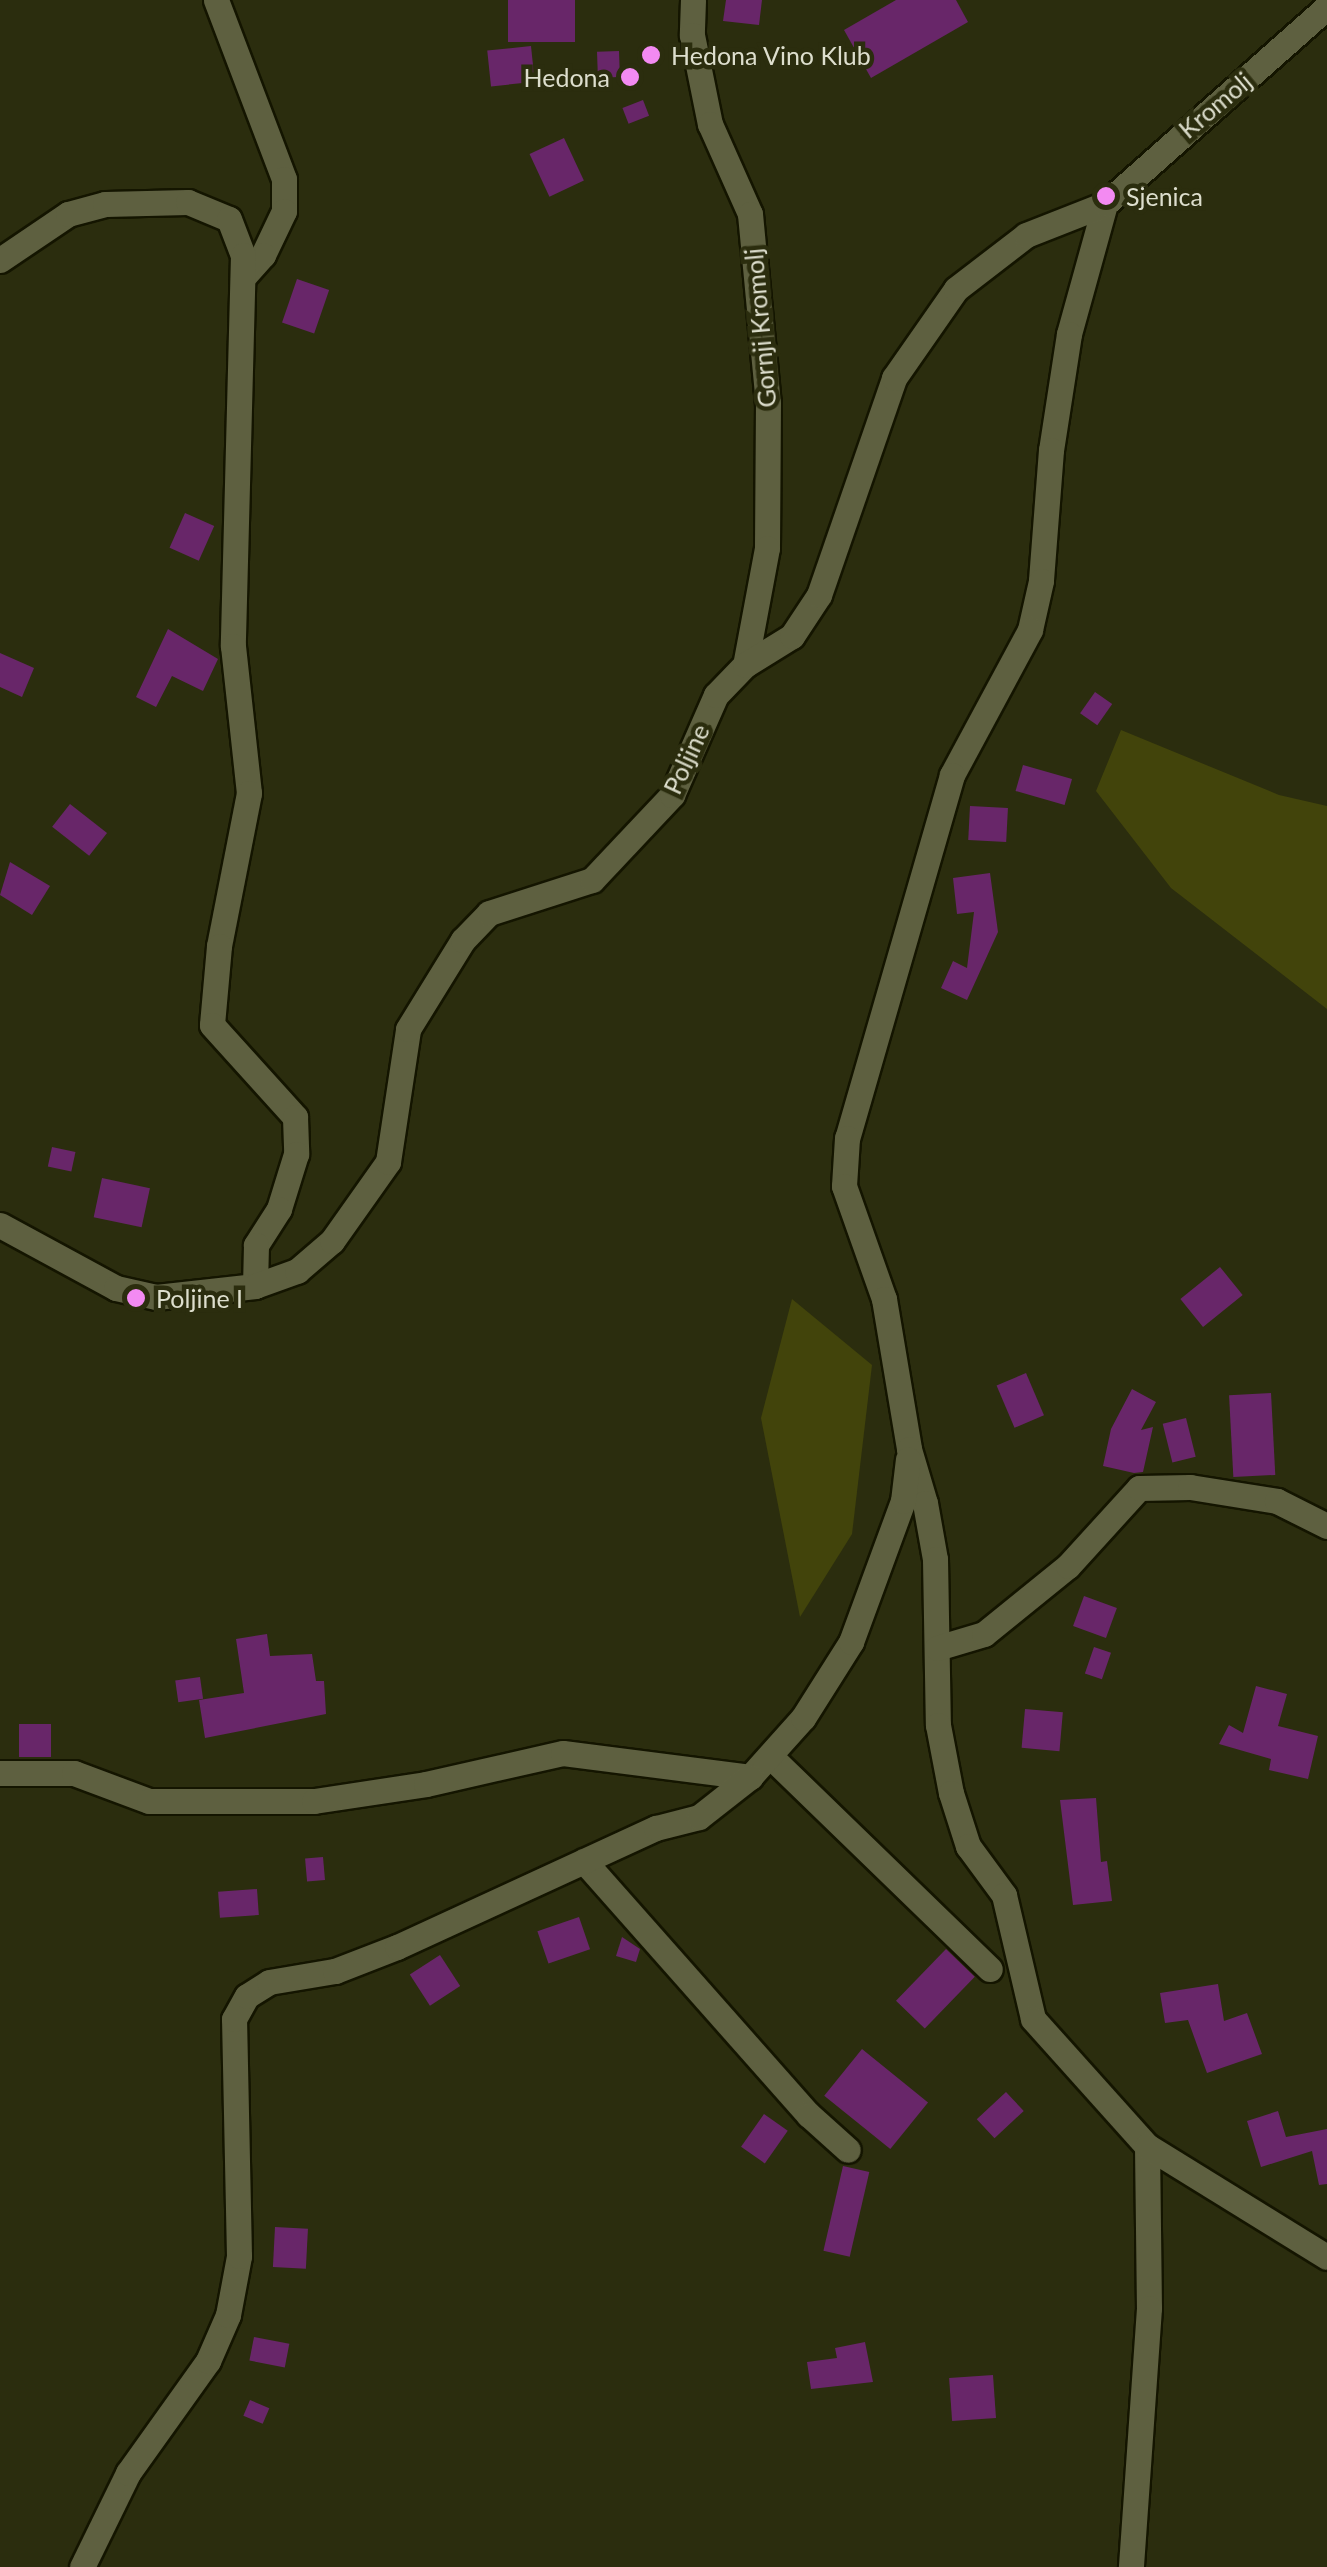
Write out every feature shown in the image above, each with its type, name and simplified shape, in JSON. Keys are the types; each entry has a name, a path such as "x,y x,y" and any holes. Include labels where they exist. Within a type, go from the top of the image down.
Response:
{"street":[{"path":"216,0 284,179 284,211 263,255 243,277"},
{"name":"Gornji Kromolj","path":"693,0 692,35 710,124 750,214 768,403 767,548 745,665"},
{"name":"Kromolj","path":"1104,204 1327,8"},
{"path":"0,260 68,214 105,204 188,202 230,219 243,255 233,646 249,793 218,946 212,1024 295,1117 296,1154 279,1210 256,1245 255,1286"},
{"path":"1104,204 1069,334 1050,450 1042,581 1030,630 952,775 847,1138 844,1186 884,1299 909,1449 934,1559 938,1725 950,1793 968,1846 1004,1895 1033,2019 1147,2146 1327,2257"},
{"name":"Poljine","path":"0,1225 116,1288 184,1298 255,1286 297,1272 332,1241 388,1162 408,1030 464,940 489,912 592,880 621,854 672,796 716,695 745,665 792,636 819,594 894,378 956,289 1026,235 1104,204"},
{"path":"82,2567 128,2473 208,2361 228,2315 238,2256 234,2018 246,1996 269,1982 335,1971 397,1947 584,1862 699,1817 750,1777 804,1718 851,1642 903,1501 909,1449"},
{"path":"937,1648 984,1634 1068,1566 1139,1488 1190,1487 1277,1501 1327,1526"},
{"path":"0,1773 74,1773 149,1802 314,1801 426,1784 563,1753 750,1777"},
{"path":"770,1756 990,1969"},
{"path":"584,1862 848,2150"},
{"path":"1130,2567 1150,2308 1147,2146"}],"shaded area":[{"path":"1121,730 1279,795 1327,806 1327,1009 1171,888 1096,791"},
{"path":"792,1299 872,1365 852,1534 800,1617 761,1418"}],"building":[{"path":"508,0 575,0 575,42 508,42"},
{"path":"726,0 762,0 759,25 723,21"},
{"path":"896,0 956,0 968,22 871,78 844,30"},
{"path":"531,46 535,82 491,86 487,51"},
{"path":"619,51 620,77 598,78 597,52"},
{"path":"643,100 649,116 629,124 622,108"},
{"path":"564,138 584,181 549,197 530,154"},
{"path":"297,279 329,290 314,334 282,322"},
{"path":"185,513 214,526 199,561 170,548"},
{"path":"168,629 218,659 203,691 172,676 156,707 136,697"},
{"path":"0,653 34,668 22,697 0,687"},
{"path":"1095,692 1112,704 1097,725 1080,713"},
{"path":"1023,765 1072,779 1065,805 1016,791"},
{"path":"70,804 107,833 89,856 52,827"},
{"path":"970,806 1008,808 1006,842 968,840"},
{"path":"10,862 50,886 32,915 0,895"},
{"path":"990,873 998,932 967,1000 941,988 953,961 967,968 974,912 957,914 953,878"},
{"path":"52,1147 75,1152 71,1172 48,1167"},
{"path":"102,1178 150,1188 142,1227 94,1217"},
{"path":"1220,1267 1243,1295 1203,1327 1180,1299"},
{"path":"1026,1373 1044,1415 1015,1428 997,1386"},
{"path":"1132,1389 1156,1402 1141,1430 1153,1427 1143,1472 1134,1473 1103,1466 1111,1429"},
{"path":"1271,1393 1275,1475 1233,1477 1229,1395"},
{"path":"1186,1418 1196,1457 1172,1463 1163,1424"},
{"path":"1084,1596 1117,1608 1106,1638 1073,1626"},
{"path":"267,1634 270,1656 312,1654 316,1681 324,1681 326,1714 205,1738 199,1700 244,1693 236,1639"},
{"path":"1094,1647 1111,1653 1102,1679 1085,1673"},
{"path":"200,1677 203,1699 178,1702 175,1680"},
{"path":"1256,1686 1287,1694 1278,1726 1318,1736 1308,1779 1269,1770 1271,1759 1219,1744 1229,1725 1243,1733"},
{"path":"1025,1709 1063,1712 1059,1751 1022,1748"},
{"path":"19,1724 51,1724 51,1757 19,1757"},
{"path":"1096,1798 1101,1862 1107,1861 1112,1901 1073,1905 1060,1800"},
{"path":"323,1857 325,1880 307,1881 305,1859"},
{"path":"257,1889 259,1915 220,1918 218,1892"},
{"path":"579,1917 590,1949 548,1963 537,1931"},
{"path":"622,1937 640,1949 636,1962 616,1956"},
{"path":"946,1949 975,1977 925,2029 896,2001"},
{"path":"440,1955 460,1986 430,2006 410,1975"},
{"path":"1218,1984 1224,2021 1247,2013 1262,2054 1207,2073 1188,2020 1165,2023 1160,1993"},
{"path":"862,2049 928,2102 890,2149 824,2096"},
{"path":"1006,2092 1024,2111 994,2138 977,2119"},
{"path":"1278,2111 1286,2137 1327,2129 1327,2184 1319,2185 1312,2151 1261,2167 1247,2121"},
{"path":"764,2114 788,2131 765,2163 741,2147"},
{"path":"843,2166 869,2172 850,2257 823,2251"},
{"path":"275,2227 308,2229 306,2269 273,2267"},
{"path":"254,2337 289,2344 285,2367 249,2361"},
{"path":"865,2342 873,2382 811,2389 807,2362 837,2358 835,2348"},
{"path":"993,2375 996,2418 952,2421 949,2378"},
{"path":"250,2400 269,2408 263,2424 243,2416"}],"place":[{"name":"Hedona Vino Klub","path":"651,55"},
{"name":"Hedona","path":"630,77"},
{"name":"Sjenica","path":"1106,196"},
{"name":"Poljine I","path":"136,1298"}]}
